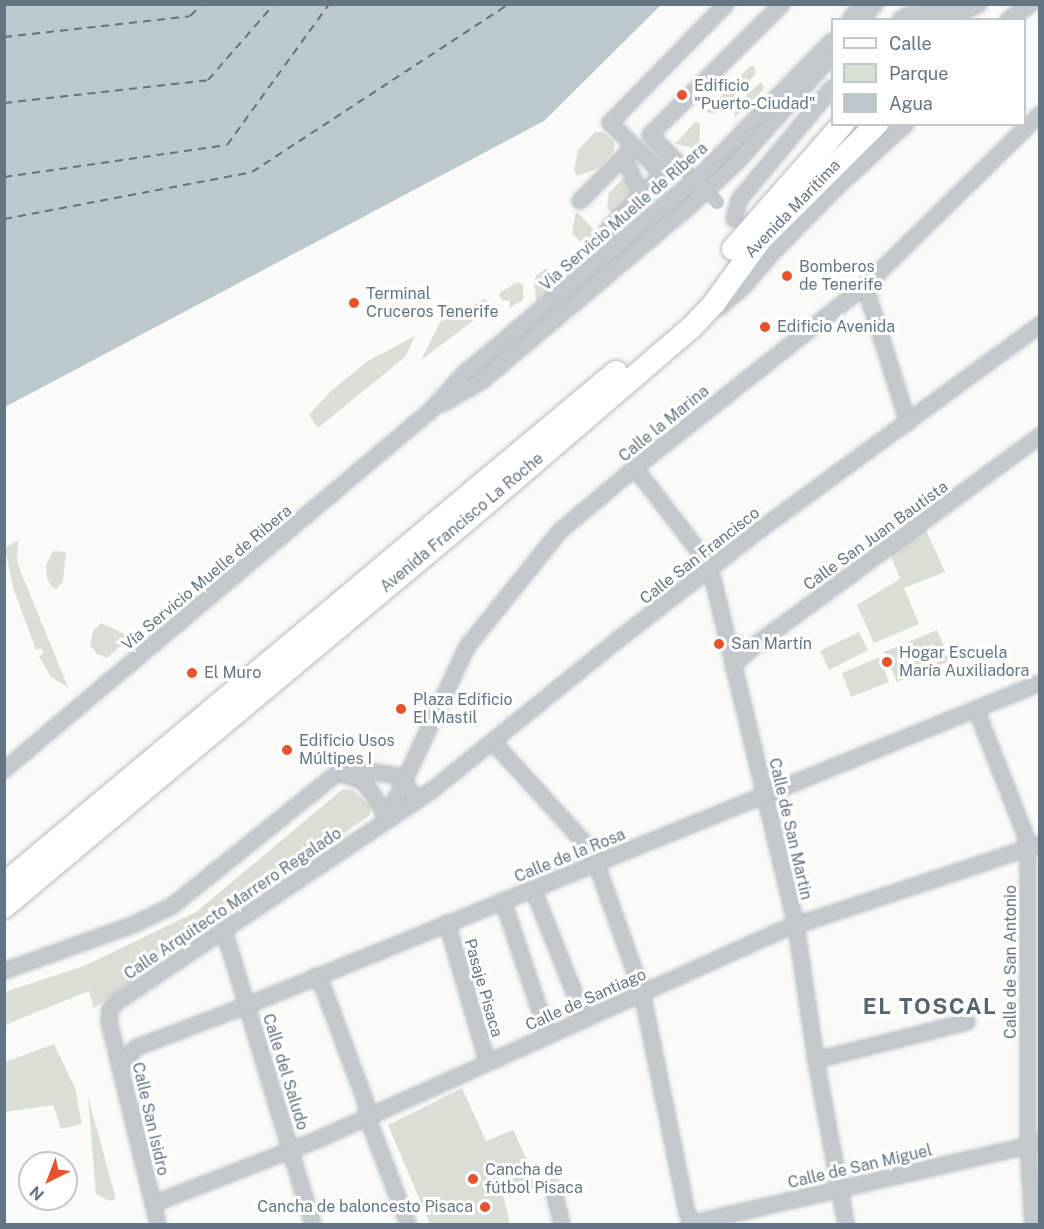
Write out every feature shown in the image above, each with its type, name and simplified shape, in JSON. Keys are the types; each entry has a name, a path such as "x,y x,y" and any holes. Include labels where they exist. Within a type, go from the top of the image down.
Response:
{"main road":[{"name":"Avenida Marítima","path":"688,321 702,294 735,246 841,126"},
{"name":"Avenida Marítima","path":"688,321 715,302 760,240 875,126"},
{"name":"Avenida Francisco La Roche","path":"4,884 688,321"},
{"name":"Avenida Francisco La Roche","path":"4,907 484,505 688,321"}],"street":[{"path":"608,229 663,174 610,123 726,4"},
{"path":"782,4 650,135 736,221 739,200 831,88"},
{"path":"852,18 862,4"},
{"path":"864,18 875,4"},
{"path":"903,18 908,15 967,10 979,4"},
{"path":"1011,18 1030,4"},
{"name":"Vía Servicio Muelle de Ribera","path":"4,770 430,411 465,373 704,172 831,42"},
{"name":"Vía Servicio Muelle de Ribera","path":"430,411 482,381 692,205 753,146 831,55"},
{"name":"Calle la Marina","path":"386,820 474,636 559,532 635,468 865,286 1040,114"},
{"name":"Avenida Francisco La Roche","path":"688,321 735,295 840,184 904,126"},
{"path":"580,201 634,146"},
{"path":"624,156 641,195"},
{"path":"865,286 908,422"},
{"name":"Calle San Francisco","path":"386,820 418,800 494,743 619,639 709,569 1040,325"},
{"name":"Calle San Juan Bautista","path":"733,666 758,643 1040,436"},
{"name":"Calle de San Martin","path":"635,468 709,569 796,925 816,1060 846,1224"},
{"name":"Calle de la Rosa","path":"121,1069 135,1048 248,1005 1040,683"},
{"name":"Calle de San Antonio","path":"976,709 1024,834 1034,846 1033,1224"},
{"path":"494,743 587,844 596,862 642,992 687,1213 692,1224"},
{"path":"4,971 135,924 172,906 218,871 322,784 340,773 357,769 398,776 418,800"},
{"path":"340,773 364,782 377,800 386,820"},
{"name":"Calle Arquitecto Marrero Regalado","path":"109,1022 111,1010 117,1002 386,820"},
{"name":"Calle de Santiago","path":"153,1204 248,1164 291,1150 796,925 1034,846"},
{"path":"533,889 585,1020"},
{"path":"503,901 548,1035"},
{"name":"Pasaje Pisaca","path":"447,923 487,1061"},
{"name":"Calle del Saludo","path":"224,930 313,1224"},
{"path":"316,976 324,990 361,1089 368,1116 408,1224"},
{"name":"Calle San Isidro","path":"109,1022 158,1224"},
{"path":"816,1060 967,1022"},
{"name":"Calle de San Miguel","path":"692,1224 1034,1145"},
{"path":"553,1188 562,1224"}],"green space":[{"path":"755,66 755,75 723,107 713,114 706,112 749,67"},
{"path":"761,82 764,87 762,91 734,118 735,106"},
{"path":"696,121 700,124 699,149 675,144"},
{"path":"595,132 603,132 614,142 614,151 599,168 577,176 574,170 578,150"},
{"path":"625,176 634,193 627,204 614,215 607,208 609,193"},
{"path":"576,211 595,233 589,241 581,242 572,233"},
{"path":"545,269 556,272 561,283 559,288 537,306 534,282 536,276"},
{"path":"518,282 523,285 523,300 509,308 510,301 502,300 499,293"},
{"path":"485,299 490,308 421,360 440,322"},
{"path":"415,336 405,357 318,428 309,415 331,391 368,361"},
{"path":"925,528 945,572 904,588 919,624 874,643 857,605 900,579 889,551"},
{"path":"18,540 17,559 20,570 68,687 51,677 39,656 44,653 41,648 36,650 13,588 5,548"},
{"path":"53,551 66,552 63,581 56,589 51,586 47,578 46,565"},
{"path":"101,623 131,637 107,658 97,654 90,645 93,631"},
{"path":"937,630 950,661 897,682 884,652"},
{"path":"859,632 868,650 829,670 820,651"},
{"path":"880,657 889,682 851,697 842,673"},
{"path":"343,789 353,790 371,807 370,815 94,1008 89,991 5,1025 5,992 84,966 196,912"},
{"path":"54,1044 75,1088 82,1124 61,1129 53,1105 5,1112 5,1062"},
{"path":"462,1088 486,1141 513,1130 539,1186 503,1195 510,1224 430,1224 388,1125"},
{"path":"88,1097 116,1199 109,1201 96,1194"}],"water":[{"path":"5,4 661,5 544,121 5,407"}],"ferry route":[{"path":"4,37 190,16 202,4"},
{"path":"4,103 208,80 274,4"},
{"path":"4,177 227,145 329,4"},
{"path":"4,219 252,172 509,4"}],"place":[{"name":"Edificio \"Puerto-Ciudad\"","path":"682,95"},
{"name":"Bomberos de Tenerife","path":"787,276"},
{"name":"Terminal Cruceros Tenerife","path":"354,303"},
{"name":"Edificio Avenida","path":"765,327"},
{"name":"San Martín","path":"719,644"},
{"name":"Hogar Escuela María Auxiliadora","path":"887,662"},
{"name":"El Muro","path":"192,673"},
{"name":"Plaza Edificio El Mastil","path":"401,709"},
{"name":"Edificio Usos Múltipes I","path":"287,750"},
{"name":"Cancha de fútbol Pisaca","path":"473,1179"},
{"name":"Cancha de baloncesto Pisaca","path":"485,1207"}],"district":[{"name":"EL TOSCAL","path":"930,1007"}]}
